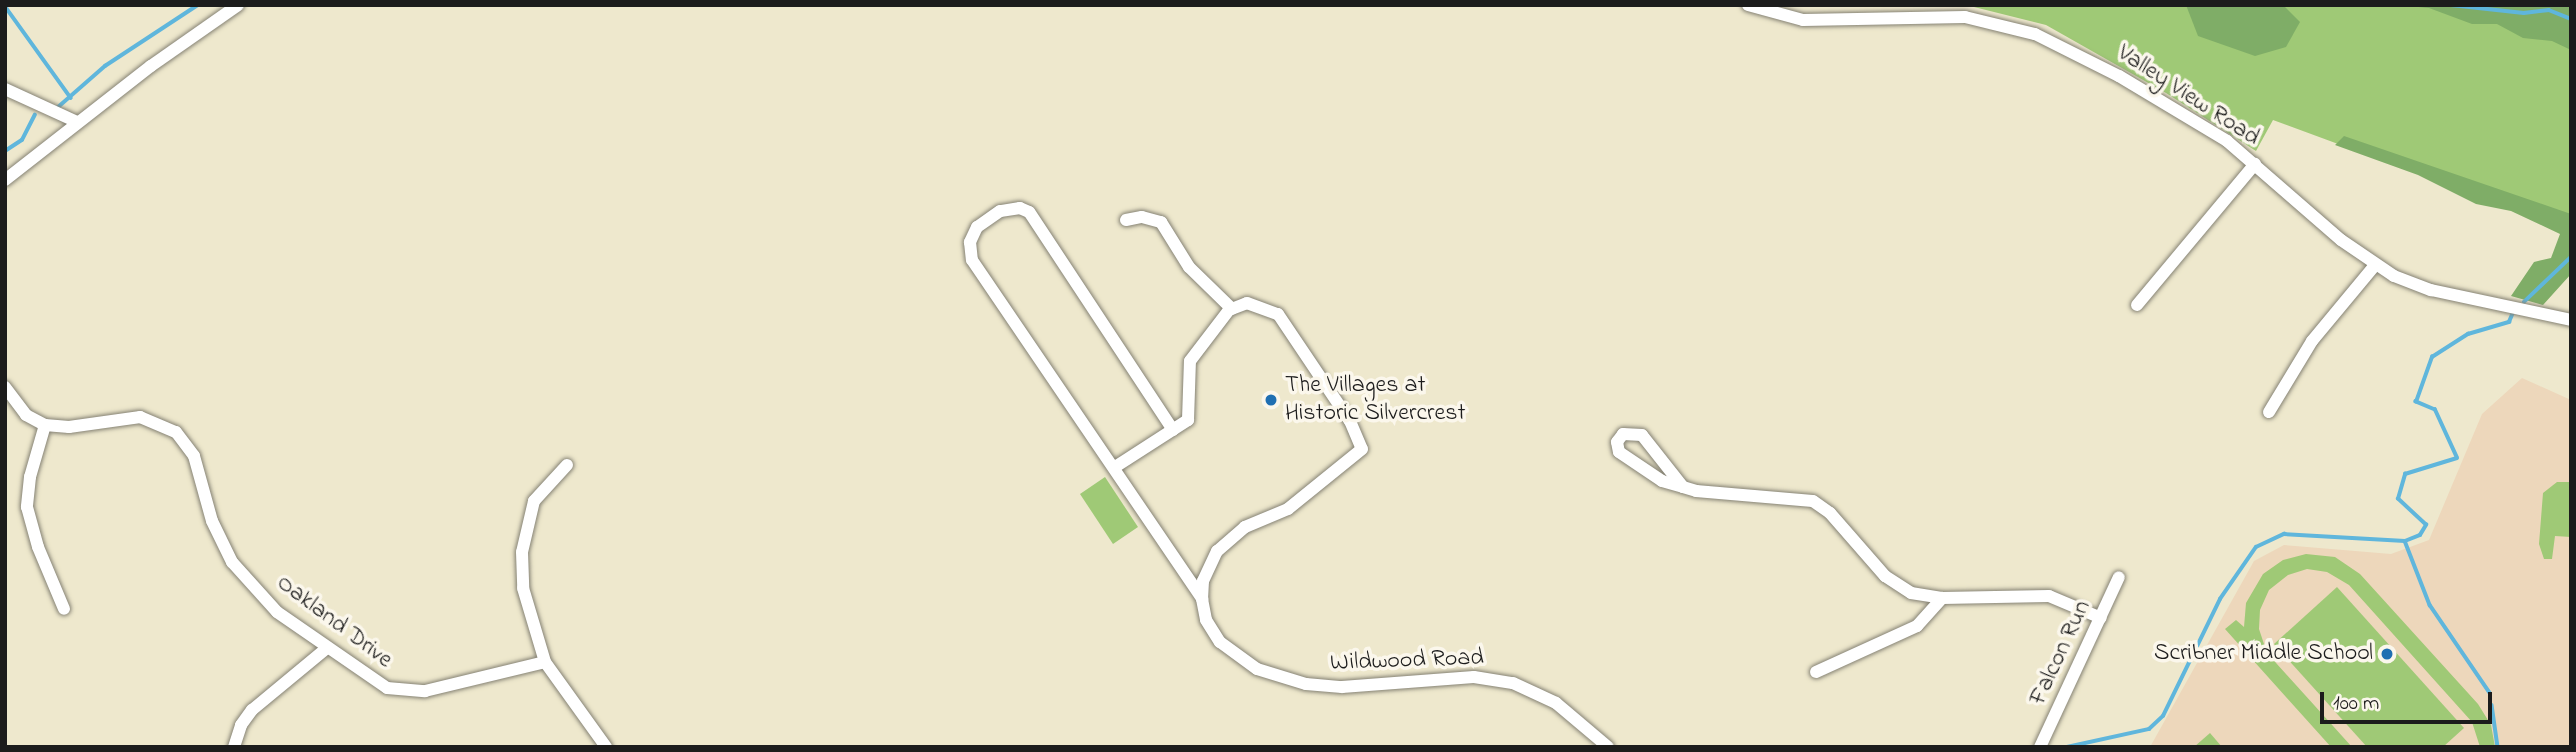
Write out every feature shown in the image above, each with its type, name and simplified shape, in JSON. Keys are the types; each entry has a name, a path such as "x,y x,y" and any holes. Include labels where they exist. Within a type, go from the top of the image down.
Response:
{"street":[{"path":"5,180 77,122 238,5"},
{"name":"Valley View Road","path":"1748,5 1803,20 1965,17 2035,34 2119,76 2227,141 2375,265 2431,290 2571,320"},
{"path":"5,89 77,122"},
{"path":"2137,306 2255,164"},
{"name":"Wildwood Road","path":"1173,430 1036,219 1020,208 1000,211 972,233 972,260 1115,467 1202,599 1206,620 1220,642 1242,661 1272,675 1342,687 1474,677 1504,681 1556,703 1608,747"},
{"path":"1126,220 1142,217 1161,222 1189,267 1232,309"},
{"path":"2269,412 2312,341 2375,265"},
{"path":"1115,467 1188,420 1190,360 1232,309 1256,304 1278,314 1363,444 1354,460 1288,509 1236,532 1217,551 1203,581 1202,599"},
{"path":"5,387 26,415 45,425 30,477 27,507 38,547 64,609"},
{"name":"Oakland Drive","path":"45,425 69,427 139,417 176,432 194,456 212,521 232,562 277,612 376,682 399,692 476,682 545,662"},
{"path":"1683,487 1640,433 1628,432 1618,439 1617,448 1623,456 1662,481 1683,487 1755,496 1803,496 1830,513 1894,583 1911,593 1942,598 2049,596 2101,618"},
{"path":"567,465 534,501 522,552 523,588 545,662 606,747"},
{"name":"Falcon Run","path":"2040,747 2119,576"},
{"path":"1816,672 1917,626 1942,598"},
{"path":"234,747 240,725 252,710 327,648"}],"shaded area":[{"name":"Scribner Middle School","path":"2522,378 2571,400 2571,747 2150,747 2254,561 2284,545 2391,554 2429,540 2482,414"}],"green space":[{"path":"1966,5 2571,5 2571,230 2273,120 2256,151 2166,93 2046,25"},
{"path":"2186,5 2283,5 2300,22 2286,47 2255,56 2198,36"},
{"path":"2397,5 2571,5 2571,50 2552,41 2523,38 2497,24 2472,24 2429,8"},
{"path":"2344,136 2571,214 2571,274 2543,305 2511,296 2534,262 2551,258 2560,234 2511,211 2476,204 2418,175 2335,145"},
{"path":"1105,477 1138,527 1113,544 1080,494"},
{"path":"2557,482 2571,482 2571,537 2555,536 2552,559 2544,559 2539,544 2543,493"},
{"path":"2306,554 2335,557 2360,574 2478,704 2491,725 2495,747 2480,747 2472,722 2349,585 2327,572 2307,569 2288,575 2269,590 2260,610 2259,629 2267,653 2352,747 2331,747 2225,629 2236,620 2244,627 2246,603 2263,574 2283,560"},
{"path":"2337,587 2464,728 2443,747 2367,747 2274,644"},
{"path":"2210,733 2222,747 2194,747"}],"waterway":[{"path":"57,108 105,66 198,5"},
{"path":"2256,5 2268,5"},
{"path":"2451,5 2524,13 2549,10 2571,19"},
{"path":"5,6 71,98"},
{"path":"5,151 22,140 35,115"},
{"path":"2524,302 2571,257"},
{"path":"2067,747 2149,729 2163,716 2220,599 2256,547 2284,534 2405,541 2420,535 2426,525 2398,499 2405,474 2457,458 2435,410 2416,402 2432,357 2468,334 2509,322 2512,315"},
{"path":"2405,541 2430,605 2490,693"},
{"path":"2492,705 2498,747"}],"place":[{"name":"The Villages at Historic Silvercrest","path":"1271,400"},
{"name":"Scribner Middle School","path":"2387,654"}]}
